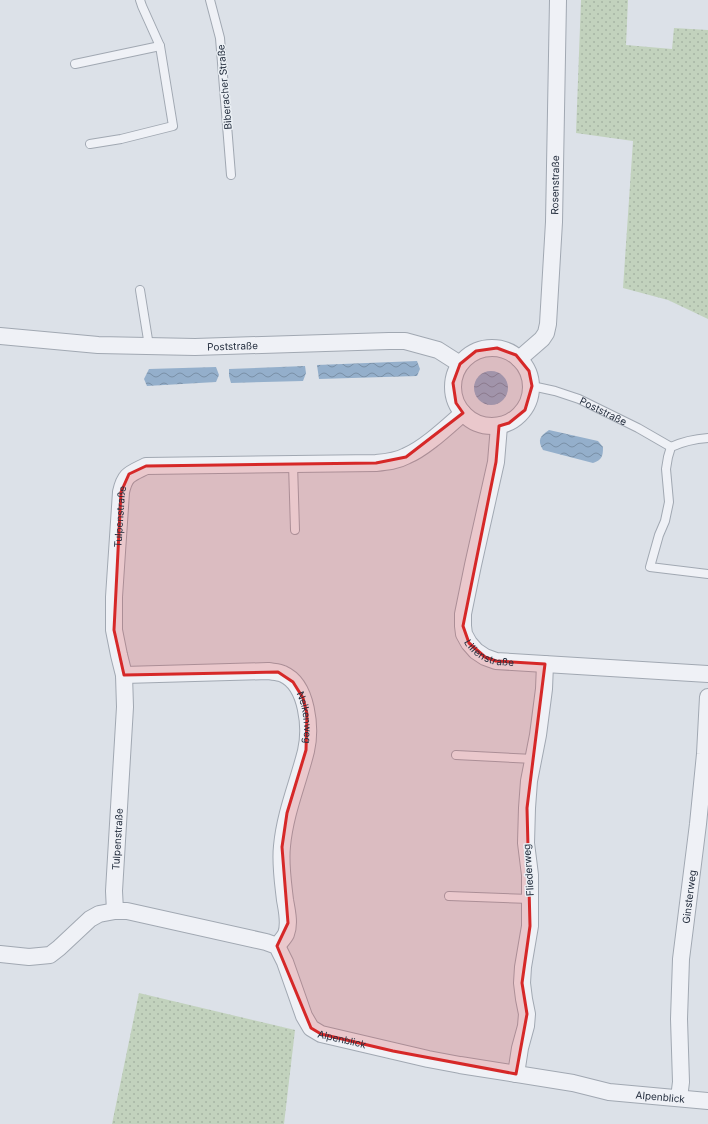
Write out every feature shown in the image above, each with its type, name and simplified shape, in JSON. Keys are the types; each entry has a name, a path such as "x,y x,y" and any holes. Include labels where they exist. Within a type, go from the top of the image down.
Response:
{"street":[{"name":"Rosenstraße","path":"519,359 542,339 546,333 548,324 554,222 558,0"},
{"name":"Poststraße","path":"0,336 98,345 203,347 405,341 438,350 460,364"},
{"path":"486,348 506,350 516,355 519,359 529,371 532,386 530,401 525,410 509,423 499,426 488,427 469,419 456,403 453,394 455,373 460,364 467,356 486,348"},
{"name":"Tulpenstraße","path":"115,910 114,890 125,707 124,675 114,630 114,597 121,492 123,482 129,474 146,466 376,463 392,461 406,457 417,451 463,413"},
{"name":"Lilienstraße","path":"499,426 496,462 463,614 464,634 469,643 476,651 485,657 496,661 708,674"},
{"name":"Fliederweg","path":"516,1074 520,1048 526,1026 522,982 530,926 530,875 526,843 526,825 530,781 544,689 545,664"},
{"name":"Nelkenweg","path":"124,675 268,671 278,672 294,682 303,698 307,714 306,750 287,813 281,864 288,923 286,933 277,946"},
{"name":"Ginsterweg","path":"679,1098 681,1082 679,1019 681,959 698,824 705,754 708,696"},
{"path":"0,954 29,958 50,955 90,919 99,914 115,910 127,911 266,942 277,946"},
{"name":"Alpenblick","path":"277,946 285,962 304,1016 311,1028 321,1034 428,1059 573,1084 609,1092 708,1101"}],"lane":[{"path":"90,144 121,139 173,126 160,46 140,0"},
{"name":"Biberacher Straße","path":"210,0 220,38 231,175"},
{"path":"75,64 160,46"},
{"path":"140,290 149,346"},
{"name":"Poststraße","path":"532,386 555,391 578,399 638,428 671,447"},
{"path":"708,438 683,442 671,447 666,469 669,502 665,521 650,567 708,574"},
{"path":"293,464 295,530"},
{"path":"456,755 534,759"},
{"path":"449,896 530,899"}],"highlighted area":[{"path":"497,348 516,355 529,371 532,386 525,410 509,423 499,426 496,462 463,626 469,643 485,657 496,661 545,664 527,808 530,926 522,983 527,1014 516,1074 393,1051 321,1034 311,1028 277,946 288,923 282,847 287,813 306,750 307,714 303,698 293,682 278,672 124,675 114,630 121,492 129,474 146,466 376,463 406,457 463,413 456,403 453,383 460,364 476,351"}],"green space":[{"path":"581,0 628,0 626,45 672,49 674,28 708,30 708,319 668,300 623,288 633,141 576,133"},
{"path":"139,993 295,1030 284,1124 112,1124"}],"water":[{"path":"417,361 420,369 417,376 319,379 317,365"},
{"path":"305,366 306,373 303,381 231,383 229,376 229,369"},
{"path":"216,367 219,375 216,382 147,386 144,379 149,369"},
{"path":"491,371 503,376 508,388 503,400 491,405 479,400 474,388 479,376"},
{"path":"549,430 598,441 603,447 603,453 598,460 593,463 543,450 540,444 540,438"}]}
